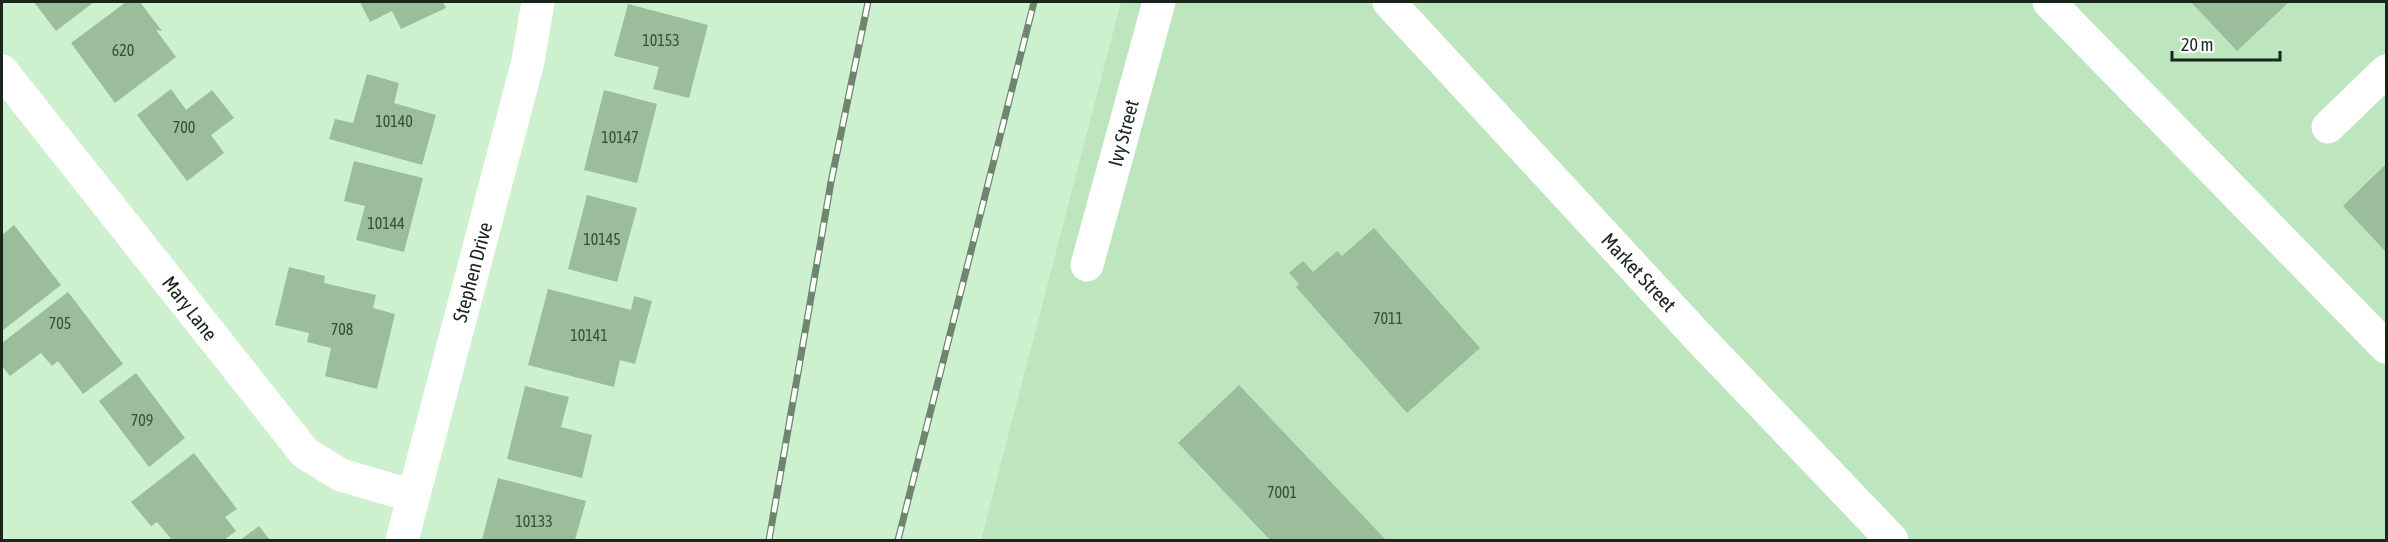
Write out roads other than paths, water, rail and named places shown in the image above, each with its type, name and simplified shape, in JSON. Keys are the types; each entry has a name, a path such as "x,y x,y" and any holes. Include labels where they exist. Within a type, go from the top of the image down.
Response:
{"street":[{"name":"Stephen Drive","path":"402,540 528,61 538,2"},
{"name":"Ivy Street","path":"1087,265 1159,2"},
{"name":"Market Street","path":"1389,2 1701,340 1892,540"},
{"path":"2049,2 2386,347"},
{"name":"Mary Lane","path":"2,71 305,453 341,475 413,496"},
{"path":"2328,127 2386,71"}],"railway":[{"path":"769,540 831,182 868,2"},
{"path":"898,540 1034,2"}]}
